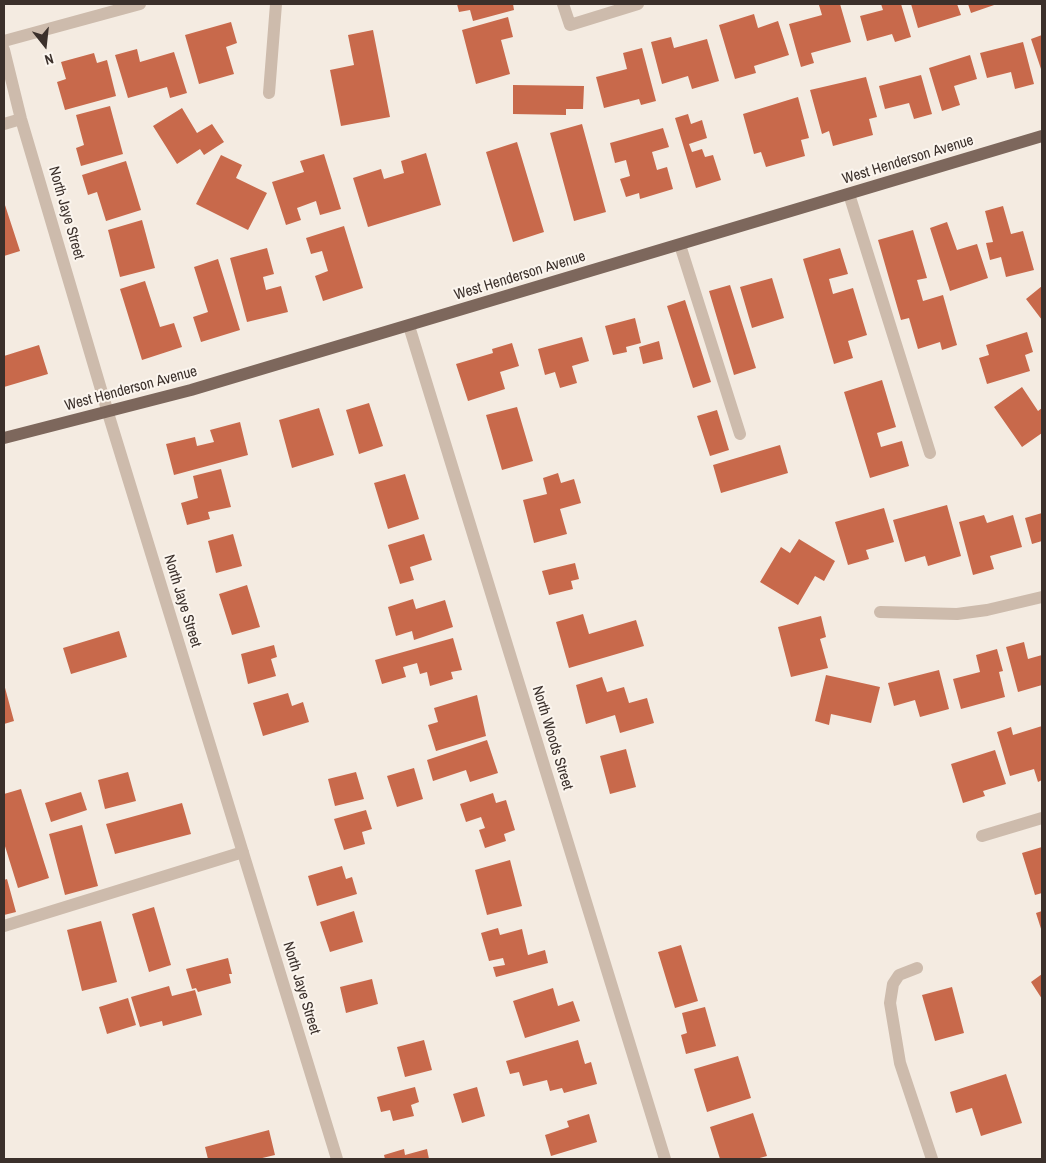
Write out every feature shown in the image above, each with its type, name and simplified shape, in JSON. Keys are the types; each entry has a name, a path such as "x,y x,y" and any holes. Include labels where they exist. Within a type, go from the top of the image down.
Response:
{"main road":[{"name":"West Henderson Avenue","path":"4,438 108,413 408,326 1042,136"}],"street":[{"path":"4,41 140,4"},
{"path":"269,93 276,4"},
{"path":"563,4 570,25 638,4"},
{"name":"North Jaye Street","path":"4,50 21,119 108,413 337,1159"},
{"path":"4,124 21,119"},
{"path":"848,194 930,453"},
{"path":"680,245 740,434"},
{"name":"North Woods Street","path":"408,326 665,1159"},
{"path":"880,612 956,614 987,610 1042,597"},
{"path":"982,836 1042,818"},
{"path":"4,926 243,852"},
{"path":"917,968 899,975 893,984 890,1004 900,1063 932,1159"}],"building":[{"path":"457,4 513,4 514,10 473,21 470,10 459,12"},
{"path":"840,4 851,42 811,53 814,63 801,67 789,24 822,15 819,5"},
{"path":"881,4 901,4 911,37 895,42 892,34 867,41 860,16 883,10"},
{"path":"911,4 957,4 961,15 918,28"},
{"path":"968,4 997,4 971,13"},
{"path":"754,14 758,28 778,21 789,55 754,66 756,73 735,79 719,25"},
{"path":"508,17 513,37 501,40 510,74 476,84 462,30"},
{"path":"231,22 237,43 226,47 234,74 199,84 185,35"},
{"path":"373,30 390,117 341,126 330,70 354,65 348,35"},
{"path":"1042,35 1042,72 1031,39"},
{"path":"671,37 674,48 707,39 719,81 692,89 688,76 662,84 651,42"},
{"path":"1023,42 1034,84 1015,89 1011,72 987,78 980,53"},
{"path":"642,48 656,101 641,105 639,99 604,108 596,77 627,69 623,53"},
{"path":"137,49 140,62 174,52 187,93 170,98 167,87 128,98 115,55"},
{"path":"94,53 97,63 107,60 116,96 65,110 57,82 66,79 61,62"},
{"path":"970,55 977,79 954,86 960,105 942,111 929,68"},
{"path":"921,75 932,114 914,119 909,103 885,109 879,86"},
{"path":"866,77 877,117 869,119 873,135 833,146 829,131 822,134 810,90"},
{"path":"513,85 584,86 583,109 566,109 566,115 513,114"},
{"path":"798,97 809,138 801,140 805,156 766,167 761,152 754,154 743,114"},
{"path":"110,106 123,154 81,166 76,148 84,145 76,115"},
{"path":"182,108 197,133 212,124 224,142 204,155 200,149 177,164 153,126"},
{"path":"688,114 691,124 702,120 707,138 689,144 692,152 702,149 705,157 713,155 721,180 696,188 675,118"},
{"path":"582,124 606,212 574,221 550,133"},
{"path":"663,128 669,147 652,152 657,170 667,167 673,189 640,199 639,193 626,197 620,179 630,176 626,160 615,163 610,143"},
{"path":"517,142 544,232 513,242 486,152"},
{"path":"426,153 441,205 368,227 353,178 381,169 384,179 404,173 401,161"},
{"path":"324,154 341,209 320,215 316,201 297,208 301,220 286,225 272,182 304,172 300,161"},
{"path":"221,155 242,165 236,178 267,193 248,230 196,204"},
{"path":"126,161 141,210 106,221 97,192 88,195 82,175"},
{"path":"4,202 20,251 4,256"},
{"path":"1003,206 1011,234 1023,231 1034,270 1006,277 1001,257 990,260 986,243 993,242 985,211"},
{"path":"142,220 155,268 120,277 108,230"},
{"path":"947,222 957,250 977,244 988,278 950,291 930,228"},
{"path":"344,226 363,288 323,301 315,276 328,271 322,251 311,254 306,238"},
{"path":"913,230 927,278 917,280 923,301 943,295 957,345 942,350 940,342 918,349 909,318 901,320 878,240"},
{"path":"267,248 274,274 263,277 266,290 281,286 288,312 247,322 230,258"},
{"path":"840,248 848,274 829,279 833,294 853,288 867,335 848,341 853,358 834,364 803,259"},
{"path":"218,259 240,330 201,342 193,317 208,312 194,267"},
{"path":"772,278 784,318 752,328 740,287"},
{"path":"145,281 160,327 174,323 182,347 142,360 120,289"},
{"path":"730,285 756,368 734,375 709,291"},
{"path":"1042,286 1042,320 1026,299"},
{"path":"685,300 711,382 693,388 667,306"},
{"path":"635,318 641,343 626,347 627,352 613,355 605,326"},
{"path":"1027,332 1033,352 1025,355 1030,371 987,384 979,358 989,355 986,345"},
{"path":"582,337 589,361 572,366 577,383 560,388 555,372 545,375 538,349"},
{"path":"659,341 663,359 643,364 639,347"},
{"path":"512,343 519,366 500,372 505,389 468,401 456,364 493,353 492,349"},
{"path":"39,345 48,374 4,387 4,356"},
{"path":"882,380 896,427 877,433 881,447 902,441 909,466 870,478 844,392"},
{"path":"1022,387 1038,411 1042,408 1042,433 1022,447 994,407"},
{"path":"369,403 383,446 359,454 346,410"},
{"path":"517,407 533,461 502,470 486,415"},
{"path":"319,408 334,455 292,468 279,420"},
{"path":"717,410 729,450 710,456 697,416"},
{"path":"240,422 248,455 174,475 166,444 195,437 197,446 214,442 210,430"},
{"path":"780,445 788,473 721,493 713,465"},
{"path":"221,469 231,507 208,512 210,519 187,525 181,503 198,498 193,476"},
{"path":"558,473 561,483 574,479 581,503 560,509 567,534 534,543 523,500 547,494 543,478"},
{"path":"405,474 419,519 388,529 374,483"},
{"path":"947,505 961,556 928,566 925,556 905,562 893,520"},
{"path":"884,508 894,542 866,550 869,559 848,565 835,522"},
{"path":"1042,513 1042,541 1032,544 1025,518"},
{"path":"984,515 987,523 1013,515 1022,547 990,556 994,569 973,575 959,522"},
{"path":"233,534 242,566 216,573 208,541"},
{"path":"424,534 432,560 410,567 414,580 400,584 388,545"},
{"path":"799,539 835,561 824,581 815,576 798,605 760,582 781,547 790,553"},
{"path":"575,563 579,579 571,581 573,589 549,595 542,571"},
{"path":"247,585 260,627 232,635 219,594"},
{"path":"413,599 416,609 445,600 453,627 414,640 412,631 396,636 388,607"},
{"path":"583,614 589,634 636,620 644,646 569,668 556,622"},
{"path":"821,616 826,637 820,639 828,668 791,677 778,627"},
{"path":"119,631 127,657 71,674 63,648"},
{"path":"453,638 462,670 451,672 453,679 430,686 427,672 420,674 417,663 403,667 406,677 382,684 375,660"},
{"path":"1024,642 1028,659 1042,655 1042,685 1018,692 1006,647"},
{"path":"274,645 277,657 271,659 276,676 248,684 241,654"},
{"path":"997,649 1003,671 999,672 1005,697 961,709 953,679 980,672 976,655"},
{"path":"939,670 949,709 920,717 915,700 894,706 888,683"},
{"path":"826,675 880,687 871,723 831,714 829,725 815,721"},
{"path":"602,677 607,692 624,687 629,703 647,698 654,723 620,733 615,715 586,724 576,685"},
{"path":"4,684 14,721 4,724"},
{"path":"288,693 292,706 303,702 309,722 263,736 253,703"},
{"path":"477,695 486,736 436,751 428,725 438,722 434,708"},
{"path":"1042,726 1042,780 1038,782 1034,769 1010,776 997,732 1011,727 1013,735"},
{"path":"487,740 498,773 470,782 466,770 433,781 427,760"},
{"path":"626,749 636,787 610,794 600,756"},
{"path":"995,750 1006,784 983,791 985,796 963,803 951,764"},
{"path":"414,768 423,799 397,807 387,776"},
{"path":"128,772 136,801 105,809 98,780"},
{"path":"356,772 364,799 335,806 328,779"},
{"path":"21,789 49,878 18,888 4,843 4,794"},
{"path":"81,792 87,810 51,822 45,803"},
{"path":"493,793 496,803 506,800 515,830 504,834 506,841 485,848 479,830 485,828 481,817 466,822 460,804"},
{"path":"182,803 191,834 115,854 106,824"},
{"path":"366,810 372,829 362,832 365,844 344,850 334,819"},
{"path":"82,825 98,886 65,895 49,834"},
{"path":"1042,847 1042,893 1035,895 1022,853"},
{"path":"510,860 522,906 487,915 475,870"},
{"path":"342,866 346,879 352,877 357,894 317,906 308,876"},
{"path":"7,879 16,912 4,915 4,880"},
{"path":"154,907 171,965 149,972 132,914"},
{"path":"354,911 363,942 330,952 320,922"},
{"path":"1042,911 1042,932 1036,913"},
{"path":"101,921 117,982 82,991 67,930"},
{"path":"498,928 500,935 522,929 528,955 545,950 548,963 496,977 493,967 505,965 503,958 489,961 481,933"},
{"path":"681,945 698,1001 675,1008 658,952"},
{"path":"228,958 232,974 229,974 231,983 198,992 196,988 192,989 186,969"},
{"path":"1042,974 1042,999 1031,982"},
{"path":"372,979 378,1004 346,1013 340,987"},
{"path":"169,986 172,996 195,990 202,1015 163,1026 162,1021 140,1027 131,997"},
{"path":"952,987 964,1033 935,1041 922,995"},
{"path":"553,988 558,1006 573,1001 580,1021 525,1038 513,1001"},
{"path":"128,998 136,1025 107,1034 99,1007"},
{"path":"705,1007 716,1046 686,1054 681,1035 687,1033 682,1013"},
{"path":"424,1040 432,1070 405,1077 397,1047"},
{"path":"578,1040 585,1064 591,1062 597,1084 564,1093 562,1088 550,1091 547,1080 523,1086 519,1072 510,1074 506,1061"},
{"path":"738,1056 751,1098 707,1112 694,1069"},
{"path":"1006,1074 1022,1123 981,1136 972,1108 956,1113 950,1092"},
{"path":"415,1087 419,1102 411,1105 414,1116 393,1121 390,1110 381,1112 377,1097"},
{"path":"477,1087 485,1116 462,1123 453,1094"},
{"path":"753,1113 767,1156 756,1159 720,1159 710,1127"},
{"path":"589,1114 597,1142 551,1156 545,1135 569,1127 567,1121"},
{"path":"269,1130 275,1155 258,1159 208,1159 205,1147"},
{"path":"404,1149 405,1155 427,1149 429,1159 385,1159 384,1155"}]}
